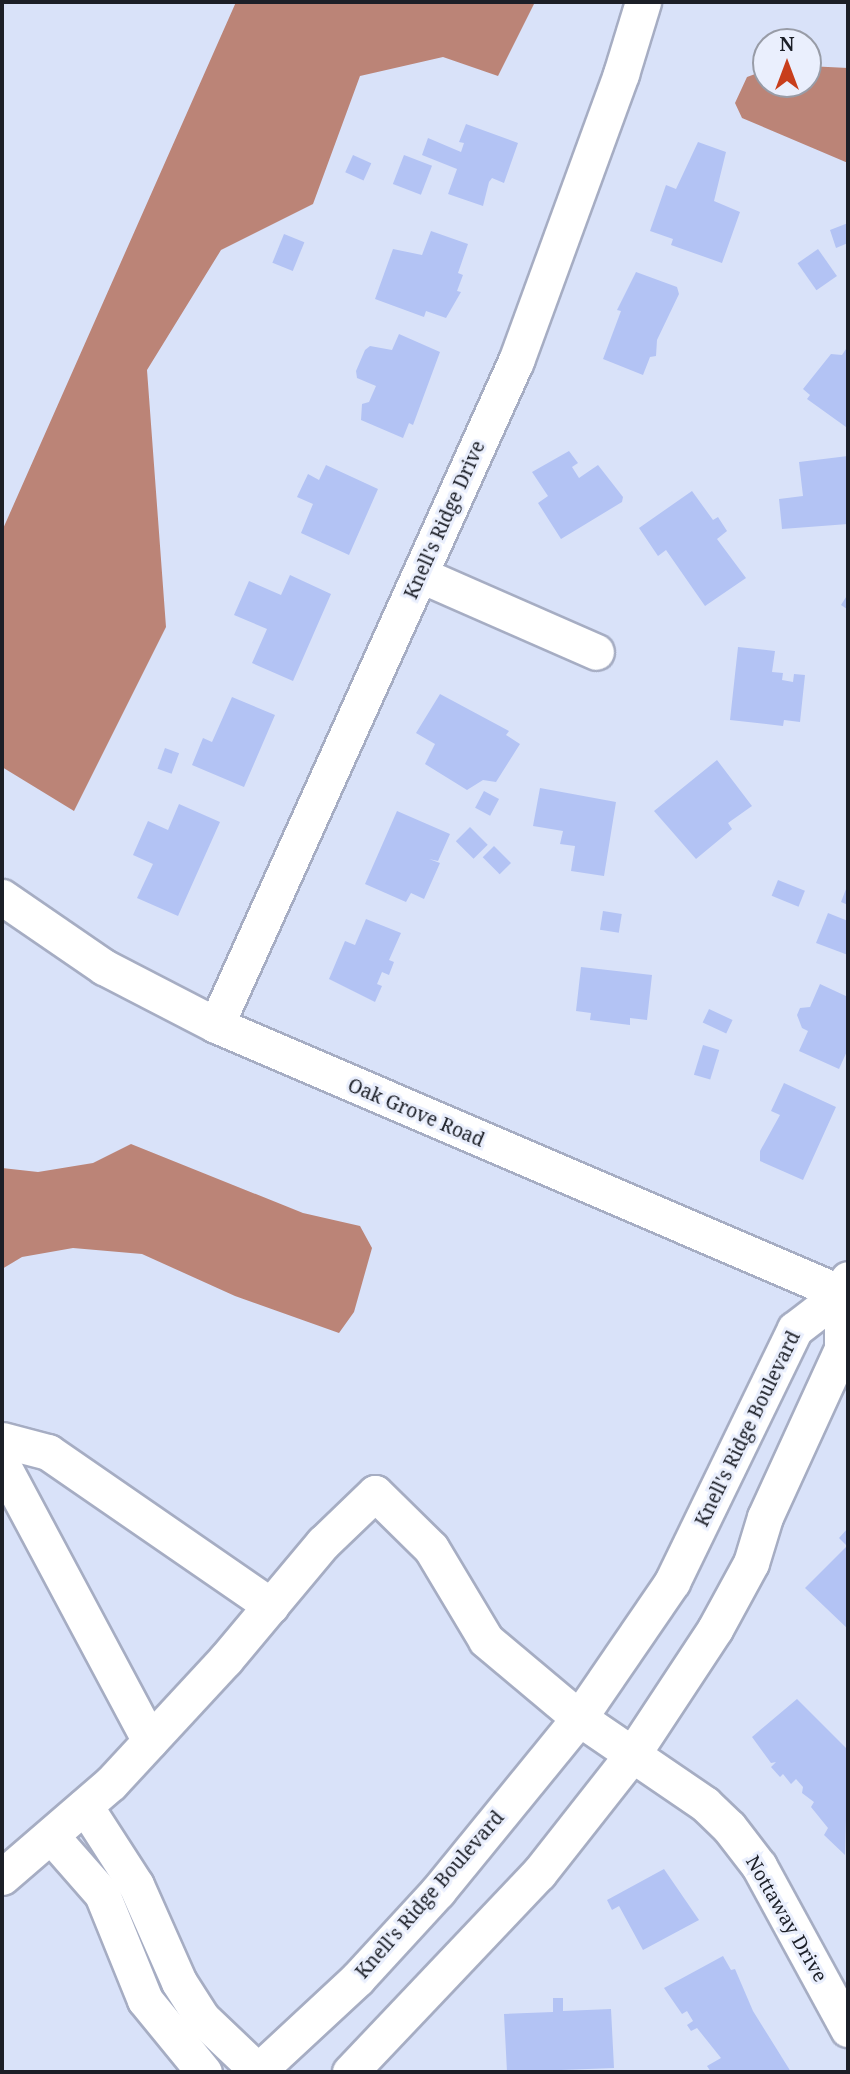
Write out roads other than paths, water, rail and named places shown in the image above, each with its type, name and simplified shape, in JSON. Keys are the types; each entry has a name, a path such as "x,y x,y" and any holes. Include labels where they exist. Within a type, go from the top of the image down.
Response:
{"street":[{"name":"Knell's Ridge Drive","path":"216,1025 421,575 544,288 643,2"},
{"path":"421,575 596,652"},
{"name":"Oak Grove Road","path":"2,897 104,967 216,1025 846,1289"},
{"path":"350,2072 539,1873 632,1755 715,1629 751,1563 765,1517 842,1349 846,1289"},
{"name":"Knell's Ridge Boulevard","path":"258,2072 358,1978 429,1900 579,1718 672,1582 795,1329 846,1289"},
{"path":"2,1440 48,1452 271,1606 150,1741 52,1837 2,1877"},
{"path":"2,1464 150,1741"},
{"name":"Nottaway Drive","path":"271,1606 323,1543 375,1493 430,1548 486,1640 579,1718 705,1804 729,1827 759,1867 848,2029"},
{"path":"85,1806 136,1885 178,1982 202,2018 258,2072"},
{"path":"52,1837 102,1894 145,2000 204,2072"},
{"path":"118,1931 149,1915"}]}
